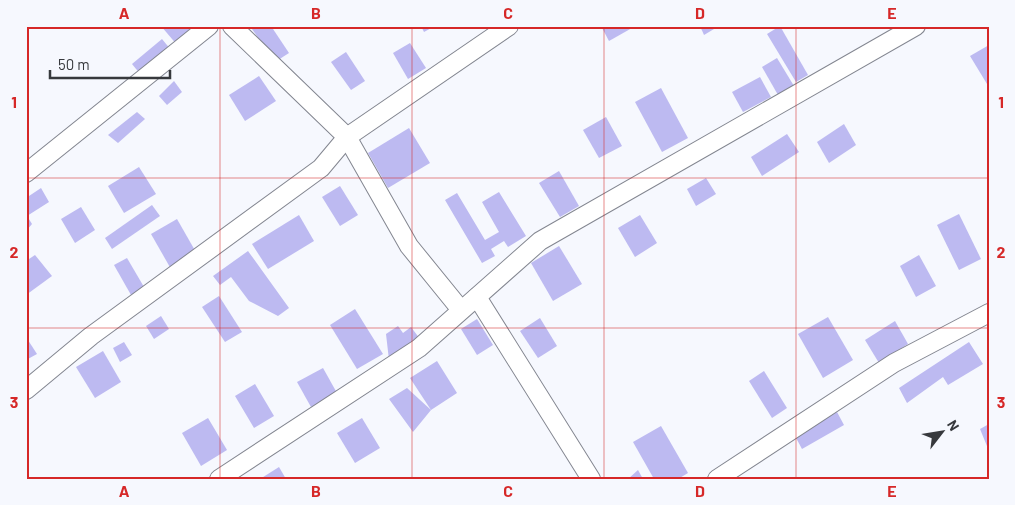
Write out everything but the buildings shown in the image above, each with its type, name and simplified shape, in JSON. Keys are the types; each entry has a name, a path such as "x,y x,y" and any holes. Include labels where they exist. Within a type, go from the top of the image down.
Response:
{"street":[{"path":"26,173 209,26"},
{"path":"232,26 347,137 409,246 461,310"},
{"path":"26,390 91,336 321,168 347,137 509,26"},
{"path":"220,479 419,348 540,241 916,26"},
{"path":"477,297 591,479"},
{"path":"717,479 894,363 989,313"}]}
